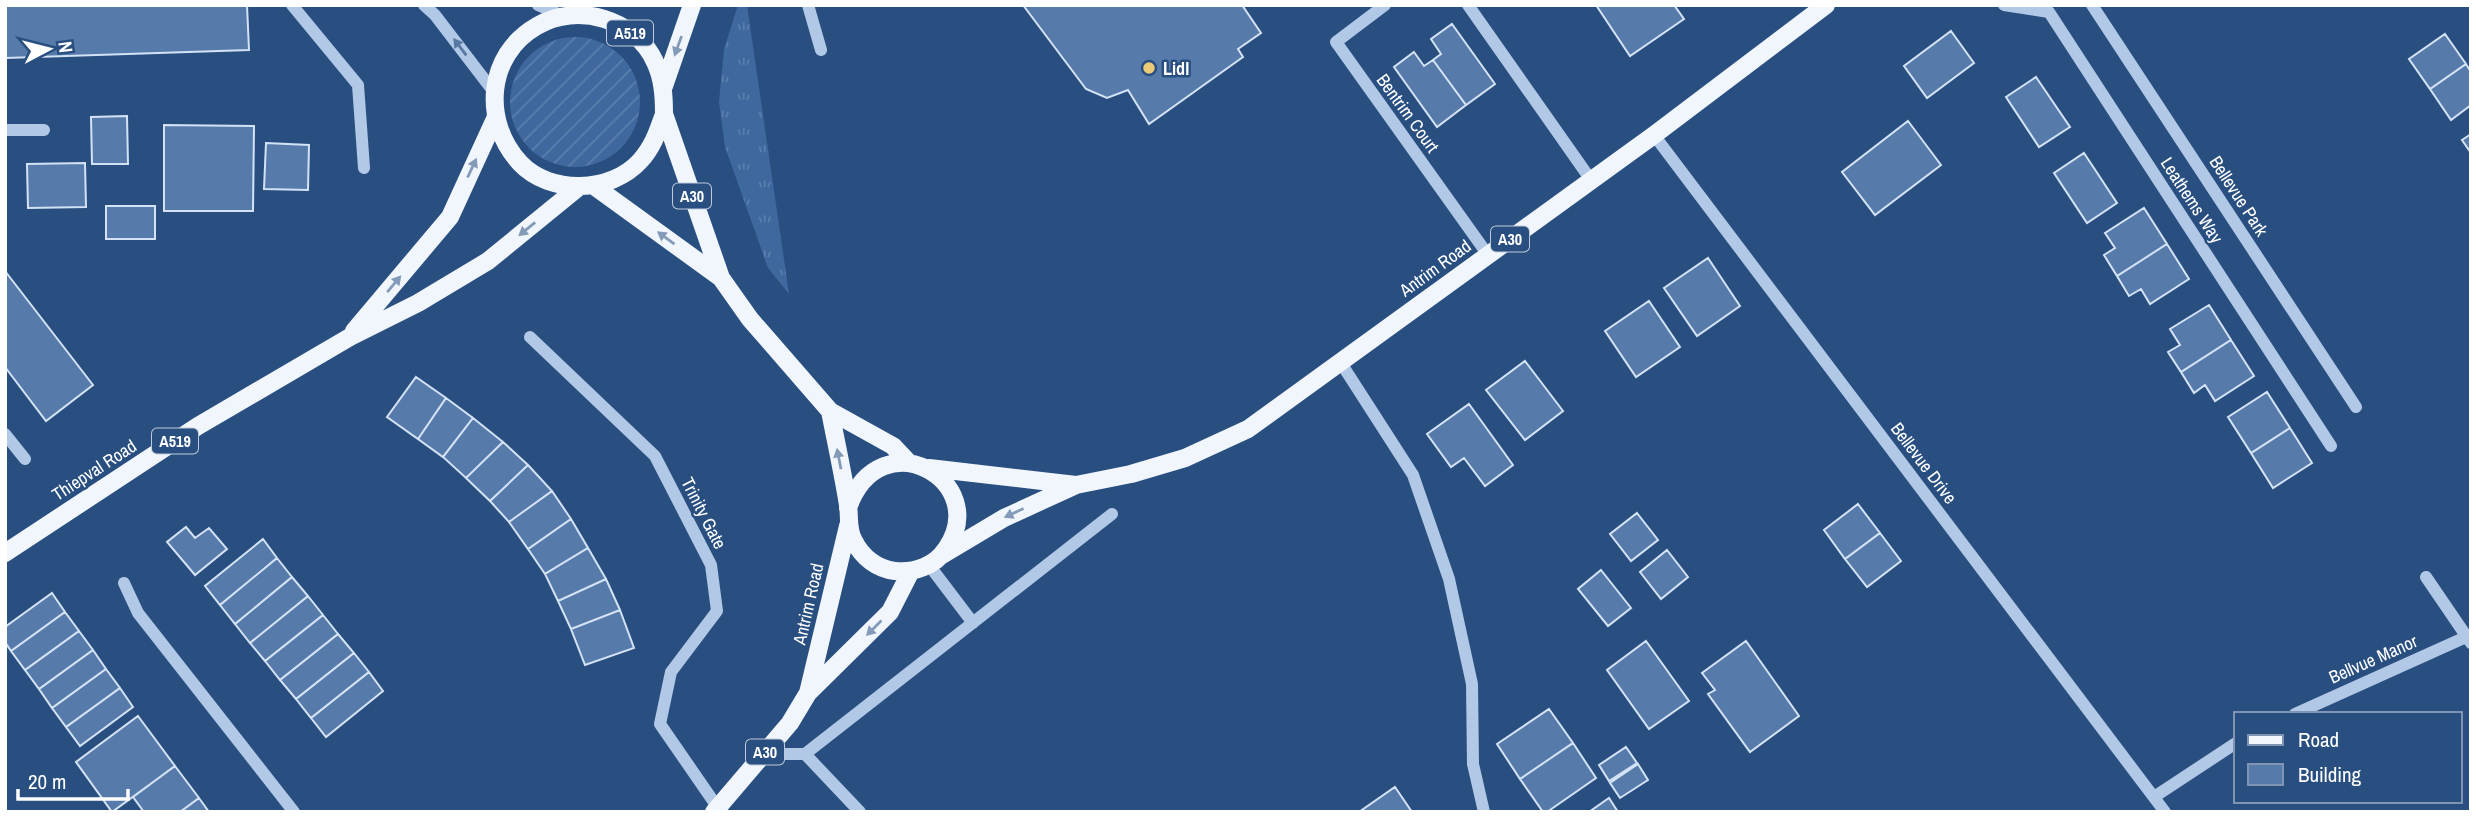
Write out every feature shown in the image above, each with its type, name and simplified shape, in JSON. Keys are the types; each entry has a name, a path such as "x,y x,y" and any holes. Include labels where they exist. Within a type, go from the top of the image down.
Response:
{"main road":[{"name":"A519","path":"663,86 692,5"},
{"name":"Antrim Road","path":"935,560 1004,518 1076,485 1131,474 1185,458 1248,429 1654,135 1826,5"},
{"name":"A519","path":"572,12 616,23 638,38 655,60 663,86 664,114 655,140 639,162 618,178 587,186 568,186 543,179 522,165 506,145 495,119 494,92 501,65 516,42 537,25 572,12"},
{"name":"A30","path":"664,114 721,278 750,319 830,411 893,446 940,477 950,491 956,506 957,524 952,540 935,560 911,571 892,571 874,564 858,547 848,516 830,411"},
{"name":"Thiepval Road","path":"350,337 450,217 495,119"},
{"name":"A30","path":"587,186 721,278"},
{"name":"Thiepval Road","path":"5,553 198,426 350,337 418,303 488,261 587,186"},
{"name":"A30","path":"848,516 854,492 863,479 877,469 893,463 918,465"},
{"name":"Antrim Road","path":"918,465 1076,485"},
{"name":"Antrim Road","path":"808,693 848,516"},
{"name":"Antrim Road","path":"716,810 790,723 808,693 890,612 911,571"}],"street":[{"path":"292,5 358,85 364,168"},
{"path":"424,5 435,15 494,92"},
{"path":"538,5 572,12"},
{"path":"808,5 821,50"},
{"name":"Bentrim Court","path":"1385,5 1336,42 1488,255"},
{"path":"1468,5 1591,180"},
{"name":"Leathems Way","path":"2004,5 2049,12 2331,446"},
{"name":"Bellevue Park","path":"2092,5 2356,407"},
{"path":"5,130 44,130"},
{"name":"Bellevue Drive","path":"1654,135 2165,812"},
{"name":"Trinity Gate","path":"530,337 655,456 711,565 718,611 671,671 660,724 716,810"},
{"path":"1341,363 1413,475 1449,579 1472,684 1473,764 1484,812"},
{"path":"5,434 25,459"},
{"path":"764,754 805,754 1112,514"},
{"path":"935,560 973,623"},
{"name":"Bellvue Manor","path":"2300,712 2469,640 2426,577"},
{"path":"124,583 138,613 294,812"},
{"path":"2154,797 2234,744"},
{"path":"805,754 860,812"}],"green space":[{"path":"738,5 747,5 789,294 768,268 725,147 719,102 724,49"},
{"path":"575,37 600,42 621,56 635,77 640,102 635,127 621,148 600,162 575,167 550,162 529,148 515,127 510,102 515,77 529,56 550,42"}],"building":[{"path":"5,5 247,5 249,50 6,58"},
{"name":"Lidl","path":"1023,5 1242,5 1261,33 1238,49 1243,57 1149,124 1128,90 1107,98 1086,89"},
{"path":"1596,5 1674,5 1684,19 1630,56"},
{"path":"1452,24 1495,84 1466,105 1433,60 1441,54 1431,39"},
{"path":"1951,31 1974,63 1927,98 1904,66"},
{"path":"2445,34 2466,64 2430,89 2409,59"},
{"path":"1414,52 1424,66 1433,60 1466,105 1437,127 1394,67"},
{"path":"2466,64 2471,72 2471,105 2451,120 2430,89"},
{"path":"2036,77 2070,127 2039,147 2006,97"},
{"path":"127,116 128,164 92,164 91,117"},
{"path":"1908,121 1941,165 1875,215 1842,172"},
{"path":"164,125 254,126 253,211 164,211"},
{"path":"2471,134 2471,153 2462,140"},
{"path":"266,143 309,145 308,190 264,189"},
{"path":"2084,153 2117,203 2087,223 2054,173"},
{"path":"85,163 86,207 28,208 27,164"},
{"path":"106,206 155,206 155,239 106,239"},
{"path":"2144,208 2167,244 2117,276 2104,255 2115,248 2105,233"},
{"path":"2167,244 2189,279 2150,304 2141,289 2129,296 2117,276"},
{"path":"1708,258 1740,306 1697,336 1664,288"},
{"path":"5,271 93,385 46,421 5,367"},
{"path":"1649,301 1680,347 1636,377 1605,331"},
{"path":"2209,305 2231,340 2181,372 2168,352 2180,345 2170,329"},
{"path":"2231,340 2254,376 2215,401 2205,385 2194,393 2181,372"},
{"path":"1525,361 1563,411 1525,440 1486,390"},
{"path":"416,377 446,398 418,439 387,417"},
{"path":"2267,392 2290,428 2251,453 2228,417"},
{"path":"446,398 473,418 443,457 418,439"},
{"path":"1469,404 1513,465 1485,486 1464,458 1451,467 1427,434"},
{"path":"473,418 503,442 466,478 443,457"},
{"path":"2290,428 2312,463 2273,488 2251,453"},
{"path":"503,442 528,465 490,501 466,478"},
{"path":"528,465 552,491 509,522 490,501"},
{"path":"552,491 571,519 528,549 509,522"},
{"path":"1858,504 1880,533 1845,559 1824,530"},
{"path":"1637,513 1658,540 1631,561 1610,534"},
{"path":"571,519 588,548 545,574 528,549"},
{"path":"186,527 195,538 209,528 227,549 195,575 167,542"},
{"path":"1880,533 1901,561 1867,587 1845,559"},
{"path":"263,539 277,558 220,605 205,586"},
{"path":"588,548 606,579 558,601 545,574"},
{"path":"1667,550 1688,577 1661,599 1640,572"},
{"path":"277,558 292,577 235,624 220,605"},
{"path":"1601,570 1631,608 1608,626 1578,589"},
{"path":"292,577 308,596 250,643 235,624"},
{"path":"606,579 620,610 571,629 558,601"},
{"path":"52,593 65,612 11,651 5,642 5,627"},
{"path":"308,596 323,615 265,661 250,643"},
{"path":"620,610 634,648 585,665 571,629"},
{"path":"65,612 79,631 25,670 11,651"},
{"path":"323,615 338,634 280,680 265,661"},
{"path":"79,631 93,650 39,689 25,670"},
{"path":"338,634 354,653 296,699 280,680"},
{"path":"1646,641 1689,701 1649,729 1607,670"},
{"path":"1746,641 1799,716 1750,752 1708,694 1715,690 1702,673"},
{"path":"93,650 106,669 52,708 39,689"},
{"path":"354,653 369,672 311,718 296,699"},
{"path":"106,669 120,688 66,727 52,708"},
{"path":"369,672 383,691 326,737 311,718"},
{"path":"120,688 133,707 80,746 66,727"},
{"path":"1549,709 1573,743 1520,779 1497,744"},
{"path":"138,716 175,766 112,812 76,762"},
{"path":"1573,743 1596,778 1547,812 1543,812 1520,779"},
{"path":"1626,747 1637,763 1609,781 1599,765"},
{"path":"1638,764 1648,780 1620,798 1610,783"},
{"path":"175,766 199,798 180,812 144,812 133,797"},
{"path":"1395,787 1412,812 1359,812"},
{"path":"199,798 209,812 180,812"},
{"path":"1609,798 1618,812 1589,812"}],"place":[{"name":"Lidl","path":"1149,68"}]}
